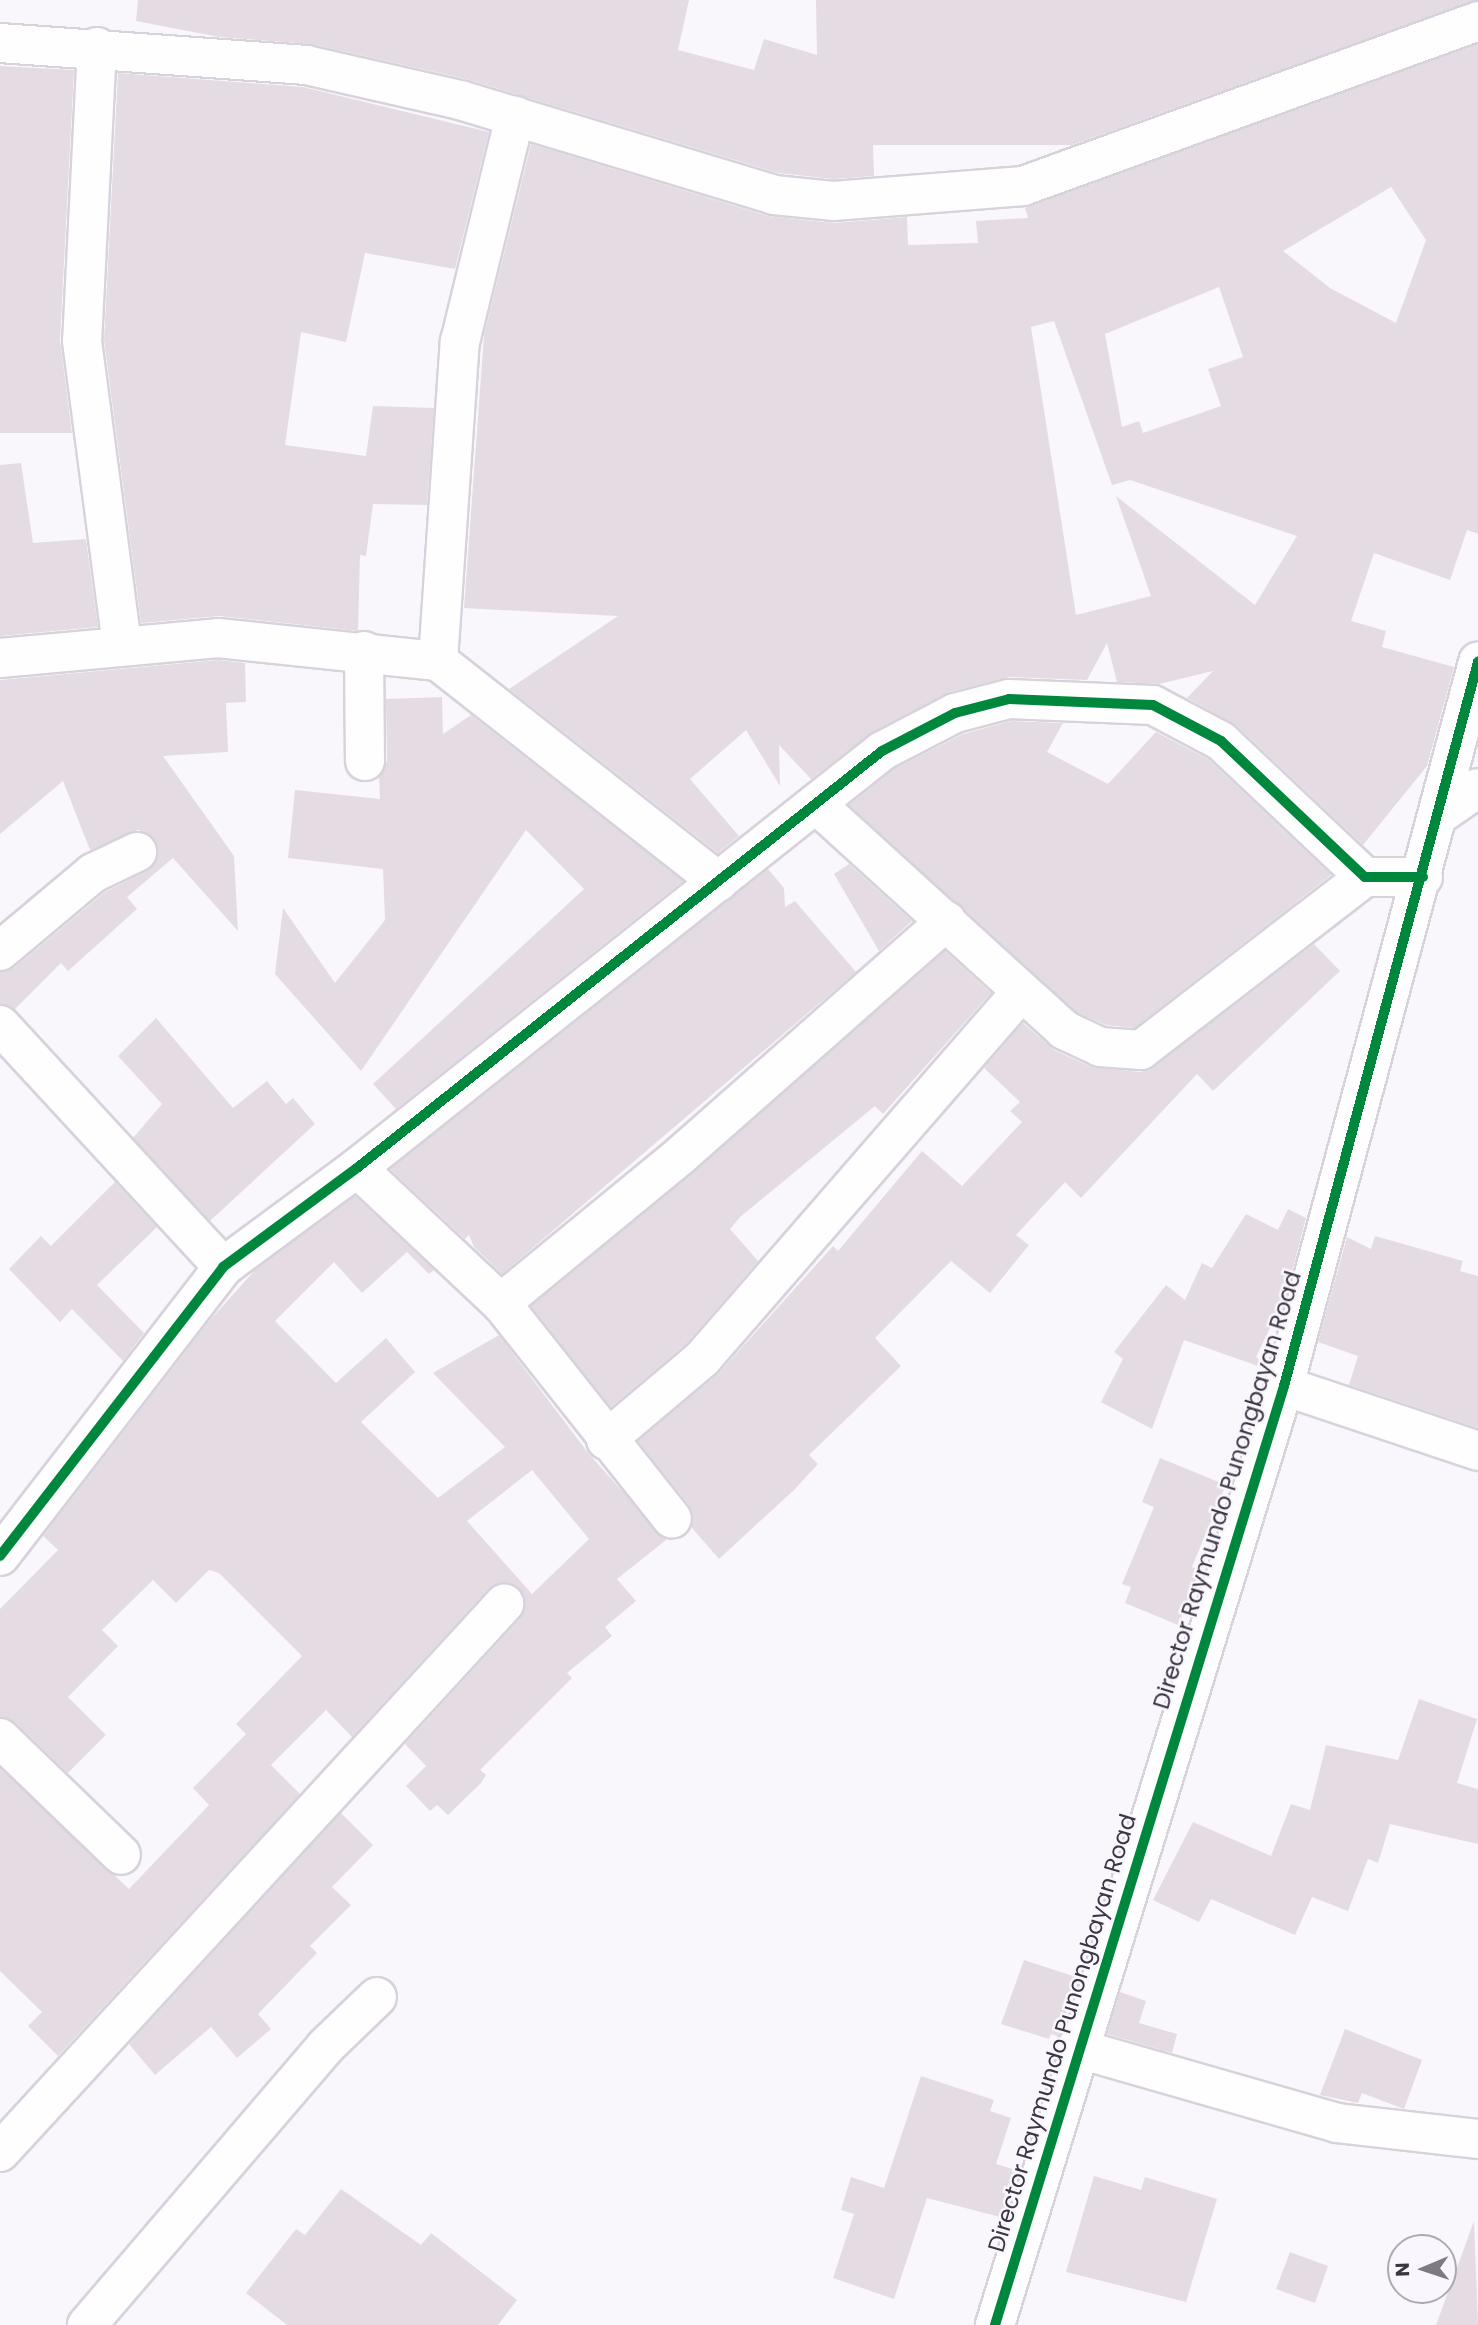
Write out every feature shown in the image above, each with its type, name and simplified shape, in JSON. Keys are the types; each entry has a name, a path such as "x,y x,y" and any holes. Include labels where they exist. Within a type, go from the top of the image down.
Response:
{"street":[{"path":"0,43 97,47 306,65 515,116 774,195 833,201 1023,186 1478,21"},
{"path":"97,47 82,341 122,644"},
{"path":"438,661 460,342 515,116"},
{"path":"0,658 122,644 218,638 364,651 438,661 719,882"},
{"path":"364,651 365,761"},
{"name":"Director Raymundo Punongbayan Road","path":"995,2325 1076,2048 1284,1386 1423,877 1478,662"},
{"path":"0,1556 223,1267 356,1168 882,751 955,713 994,702 1048,698 1153,705 1221,741 1365,877"},
{"path":"1439,815 1478,788"},
{"path":"816,804 1021,992 1076,1035 1100,1047 1141,1050 1365,877 1423,877"},
{"path":"0,951 93,873 137,852"},
{"path":"501,1303 681,1155 946,921"},
{"path":"606,1440 702,1359 1021,992"},
{"path":"0,1026 223,1267"},
{"path":"356,1168 501,1303 606,1440 672,1519"},
{"path":"1284,1386 1478,1451"},
{"path":"0,2152 503,1604"},
{"path":"0,1738 121,1855"},
{"path":"87,2325 325,2047 377,1997"},
{"path":"1076,2048 1337,2123 1478,2139"}],"building":[{"path":"138,0 689,0 678,50 754,70 764,39 817,55 816,0 1475,0 1072,145 873,145 874,176 833,179 778,173 466,79 311,44 219,37 136,21"},
{"path":"1478,44 1478,534 1467,530 1450,580 1374,553 1351,621 1386,631 1382,647 1454,667 1427,766 1363,845 1236,725 1187,698 1213,671 1159,684 1117,682 1107,643 1087,680 1010,677 949,692 872,732 811,779 779,745 780,786 746,730 690,779 739,836 718,853 509,689 618,616 464,608 484,335 531,144 768,216 834,223 907,217 908,245 978,243 976,221 1028,218 1025,208","holes":["1391,187 1426,240 1396,323 1330,288 1283,251","1219,287 1243,357 1208,369 1221,406 1143,433 1139,421 1122,427 1105,334","1054,321 1112,485 1130,480 1297,536 1255,605 1116,496 1151,596 1076,615 1031,327"]},
{"path":"0,66 74,70 60,340 72,433 0,433"},
{"path":"118,73 303,87 489,132 455,269 365,253 346,342 301,332 285,445 366,456 373,406 434,408 427,505 373,504 366,556 360,555 358,631 220,616 141,623 104,340"},
{"path":"21,463 33,543 86,539 98,627 0,636 0,465"},
{"path":"218,660 245,663 246,702 226,703 228,752 163,756 234,856 238,931 173,858 127,897 137,909 68,971 61,963 15,1009 0,1004 0,972 14,968 105,892 147,871 159,853 150,834 138,830 90,850 63,781 0,834 0,680"},
{"path":"442,697 443,734 471,715 683,881 396,1109 373,1084 584,889 526,830 361,1071 275,974 283,908 335,983 385,920 383,869 288,858 295,790 380,799 379,777 387,761 386,699"},
{"path":"1011,721 1063,723 1047,752 1108,784 1156,732 1208,759 1331,875 1134,1028 1106,1025 1076,1012 849,805 894,769 963,734"},
{"path":"849,864 912,921 879,951 834,874"},
{"path":"768,869 784,888 785,907 795,901 856,972 502,1274 474,1247 469,1235 465,1239 390,1169"},
{"path":"1314,944 1340,971 1213,1091 1197,1074 1081,1198 1065,1182 1016,1235 1029,1245 990,1293 951,1261 875,1338 901,1366 809,1455 818,1464 794,1490 719,1559 692,1528 689,1505 638,1441 718,1374 833,1246 838,1251 922,1151 962,1186 1022,1122 1010,1111 1020,1102 984,1068 1023,1023 1054,1050 1091,1067 1140,1072 1154,1067"},
{"path":"945,951 991,993 883,1114 875,1106 740,1217 730,1229 758,1261 687,1343 611,1407 531,1306 695,1171"},
{"path":"156,1018 233,1108 267,1081 286,1104 293,1098 315,1124 210,1221 133,1138 162,1104 118,1056"},
{"path":"115,1182 157,1227 97,1285 144,1333 123,1361 72,1309 60,1322 9,1269 41,1236 51,1246"},
{"path":"355,1196 434,1270 429,1274 407,1252 362,1293 334,1262 275,1321 336,1383 386,1338 415,1372 361,1422 438,1498 505,1447 433,1373 499,1335 589,1454 666,1540 617,1579 636,1601 605,1627 612,1636 567,1673 572,1678 480,1770 486,1775 481,1783 448,1815 437,1805 430,1811 406,1786 426,1766 405,1744 520,1619 525,1598 518,1588 498,1583 488,1589 352,1737 326,1710 271,1765 300,1794 58,2056 28,2026 42,2012 0,1971 0,1768 129,1889 209,1805 193,1788 246,1734 236,1724 302,1656 219,1573 209,1570 176,1603 153,1580 102,1630 118,1646 68,1697 106,1735 68,1773 15,1722 0,1717 0,1609 58,1550 43,1536 210,1320 256,1269","holes":["532,1470 589,1539 532,1594 467,1521"]},
{"path":"1288,1209 1306,1218 1277,1329 1271,1326 1256,1357 1263,1363 1261,1367 1184,1340 1152,1429 1101,1402 1123,1359 1114,1352 1166,1285 1185,1300 1202,1263 1212,1268 1246,1214 1278,1230"},
{"path":"1375,1236 1463,1261 1460,1271 1478,1276 1478,1428 1349,1385 1358,1356 1318,1342 1347,1237 1371,1249"},
{"path":"1160,1458 1226,1485 1192,1567 1200,1571 1178,1625 1125,1603 1131,1587 1122,1584 1154,1507 1142,1502"},
{"path":"1419,1699 1477,1719 1457,1783 1478,1789 1478,1844 1390,1824 1378,1863 1368,1859 1348,1911 1312,1897 1295,1935 1211,1899 1199,1922 1153,1900 1193,1822 1271,1856 1291,1804 1310,1810 1326,1745 1398,1760"},
{"path":"341,1813 373,1845 332,1887 351,1905 310,1946 317,1953 258,2014 271,2029 237,2058 211,2027 155,2075 129,2044"},
{"path":"1024,1960 1079,1978 1058,2036 1051,2034 1049,2039 1001,2024"},
{"path":"1120,1992 1146,2001 1139,2023 1177,2034 1172,2053 1107,2034"},
{"path":"1345,2029 1422,2060 1404,2109 1362,2093 1358,2103 1320,2095"},
{"path":"921,2076 994,2100 990,2111 1011,2118 996,2164 1019,2171 1004,2218 927,2198 894,2299 833,2278 854,2214 841,2210 851,2177 884,2188"},
{"path":"1094,2176 1141,2190 1145,2177 1217,2199 1186,2302 1066,2272"},
{"path":"341,2189 421,2245 431,2233 517,2300 498,2325 287,2325 246,2293 296,2229 305,2235"},
{"path":"1474,2221 1478,2325 1436,2325 1444,2304 1457,2304 1457,2268"},
{"path":"1290,2252 1328,2266 1315,2303 1276,2289"}],"cycle path":[{"path":"995,2325 1284,1386 1478,662"},
{"path":"0,1556 223,1267 357,1168 882,751 955,713 1009,699 1153,705 1221,741 1365,877 1423,877"}]}
